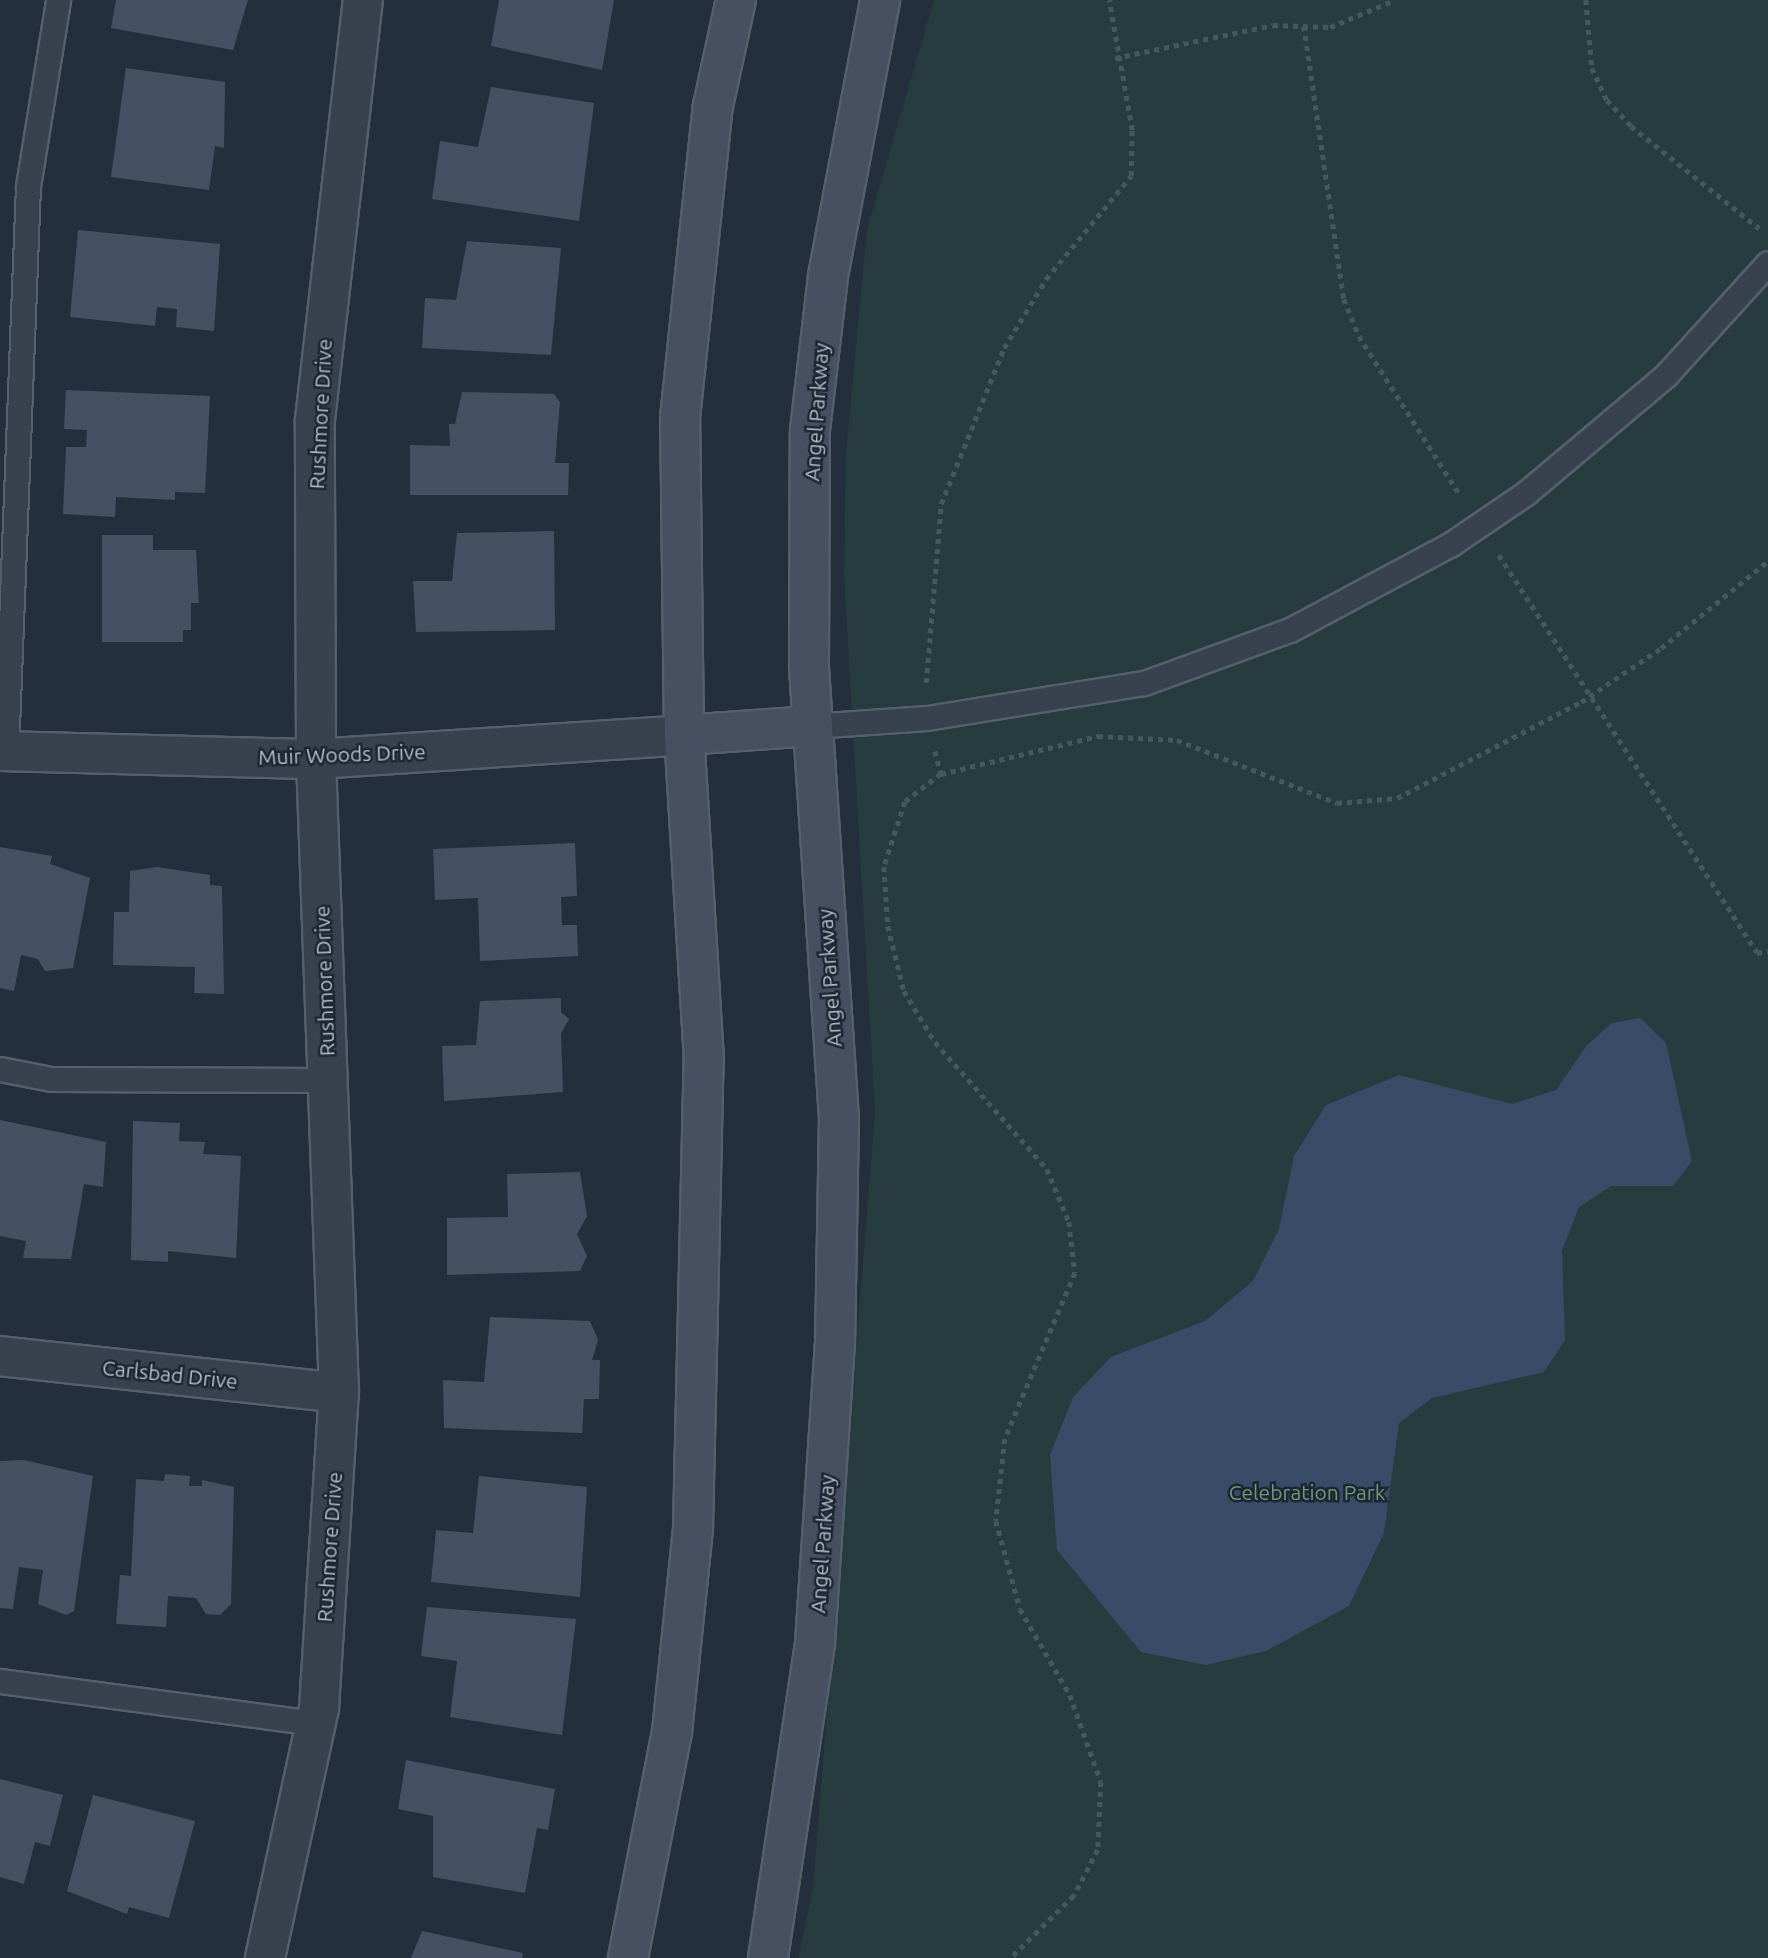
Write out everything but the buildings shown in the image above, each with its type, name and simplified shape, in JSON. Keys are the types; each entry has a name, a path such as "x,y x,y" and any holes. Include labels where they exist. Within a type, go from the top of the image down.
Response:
{"main road":[{"path":"628,1958 672,1732 693,1528 704,1060 684,735 681,418 713,106 736,0"},
{"name":"Angel Parkway","path":"768,1958 816,1643 835,1345 839,1119 812,726 810,430 830,262 880,0"},
{"path":"684,735 812,726"}],"street":[{"name":"Rushmore Drive","path":"265,1958 315,1723 339,1392 316,758 316,419 363,0"},
{"name":"Muir Woods Drive","path":"3,752 316,758 684,735"},
{"name":"Carlsbad Drive","path":"0,1356 339,1392"}],"lane":[{"path":"3,752 27,200 58,0"},
{"path":"812,726 927,718 1144,682 1290,629 1371,590 1451,544 1599,436 1666,375 1768,263"},
{"path":"0,1069 51,1079 328,1080"},
{"path":"0,1681 315,1723"}],"path":[{"path":"941,774 927,718 927,615 941,504 1004,348 1046,279 1131,176 1132,130 1115,58 1109,0"},
{"path":"1115,58 1273,25 1330,27 1395,0"},
{"path":"1586,0 1592,68 1607,100 1630,126 1768,235"},
{"path":"1011,1958 1074,1896 1098,1850 1101,1782 1070,1695 1020,1609 996,1521 1005,1439 1075,1273 1069,1222 1047,1169 934,1042 904,991 888,926 884,867 905,802 941,774 1098,736 1177,740 1337,803 1397,798 1581,702 1661,648 1768,561"}],"green space":[{"name":"Celebration Park","path":"934,0 1768,0 1768,1958 798,1958 813,1888 875,1112 844,576 846,452 867,229"}],"water":[{"path":"1640,1018 1666,1043 1692,1161 1673,1186 1611,1186 1579,1207 1562,1251 1565,1340 1544,1372 1432,1398 1399,1423 1384,1533 1349,1606 1266,1651 1206,1665 1141,1652 1057,1550 1050,1455 1073,1397 1111,1357 1205,1321 1253,1281 1279,1229 1294,1156 1326,1105 1399,1075 1512,1104 1556,1090 1587,1045 1612,1023"}]}
